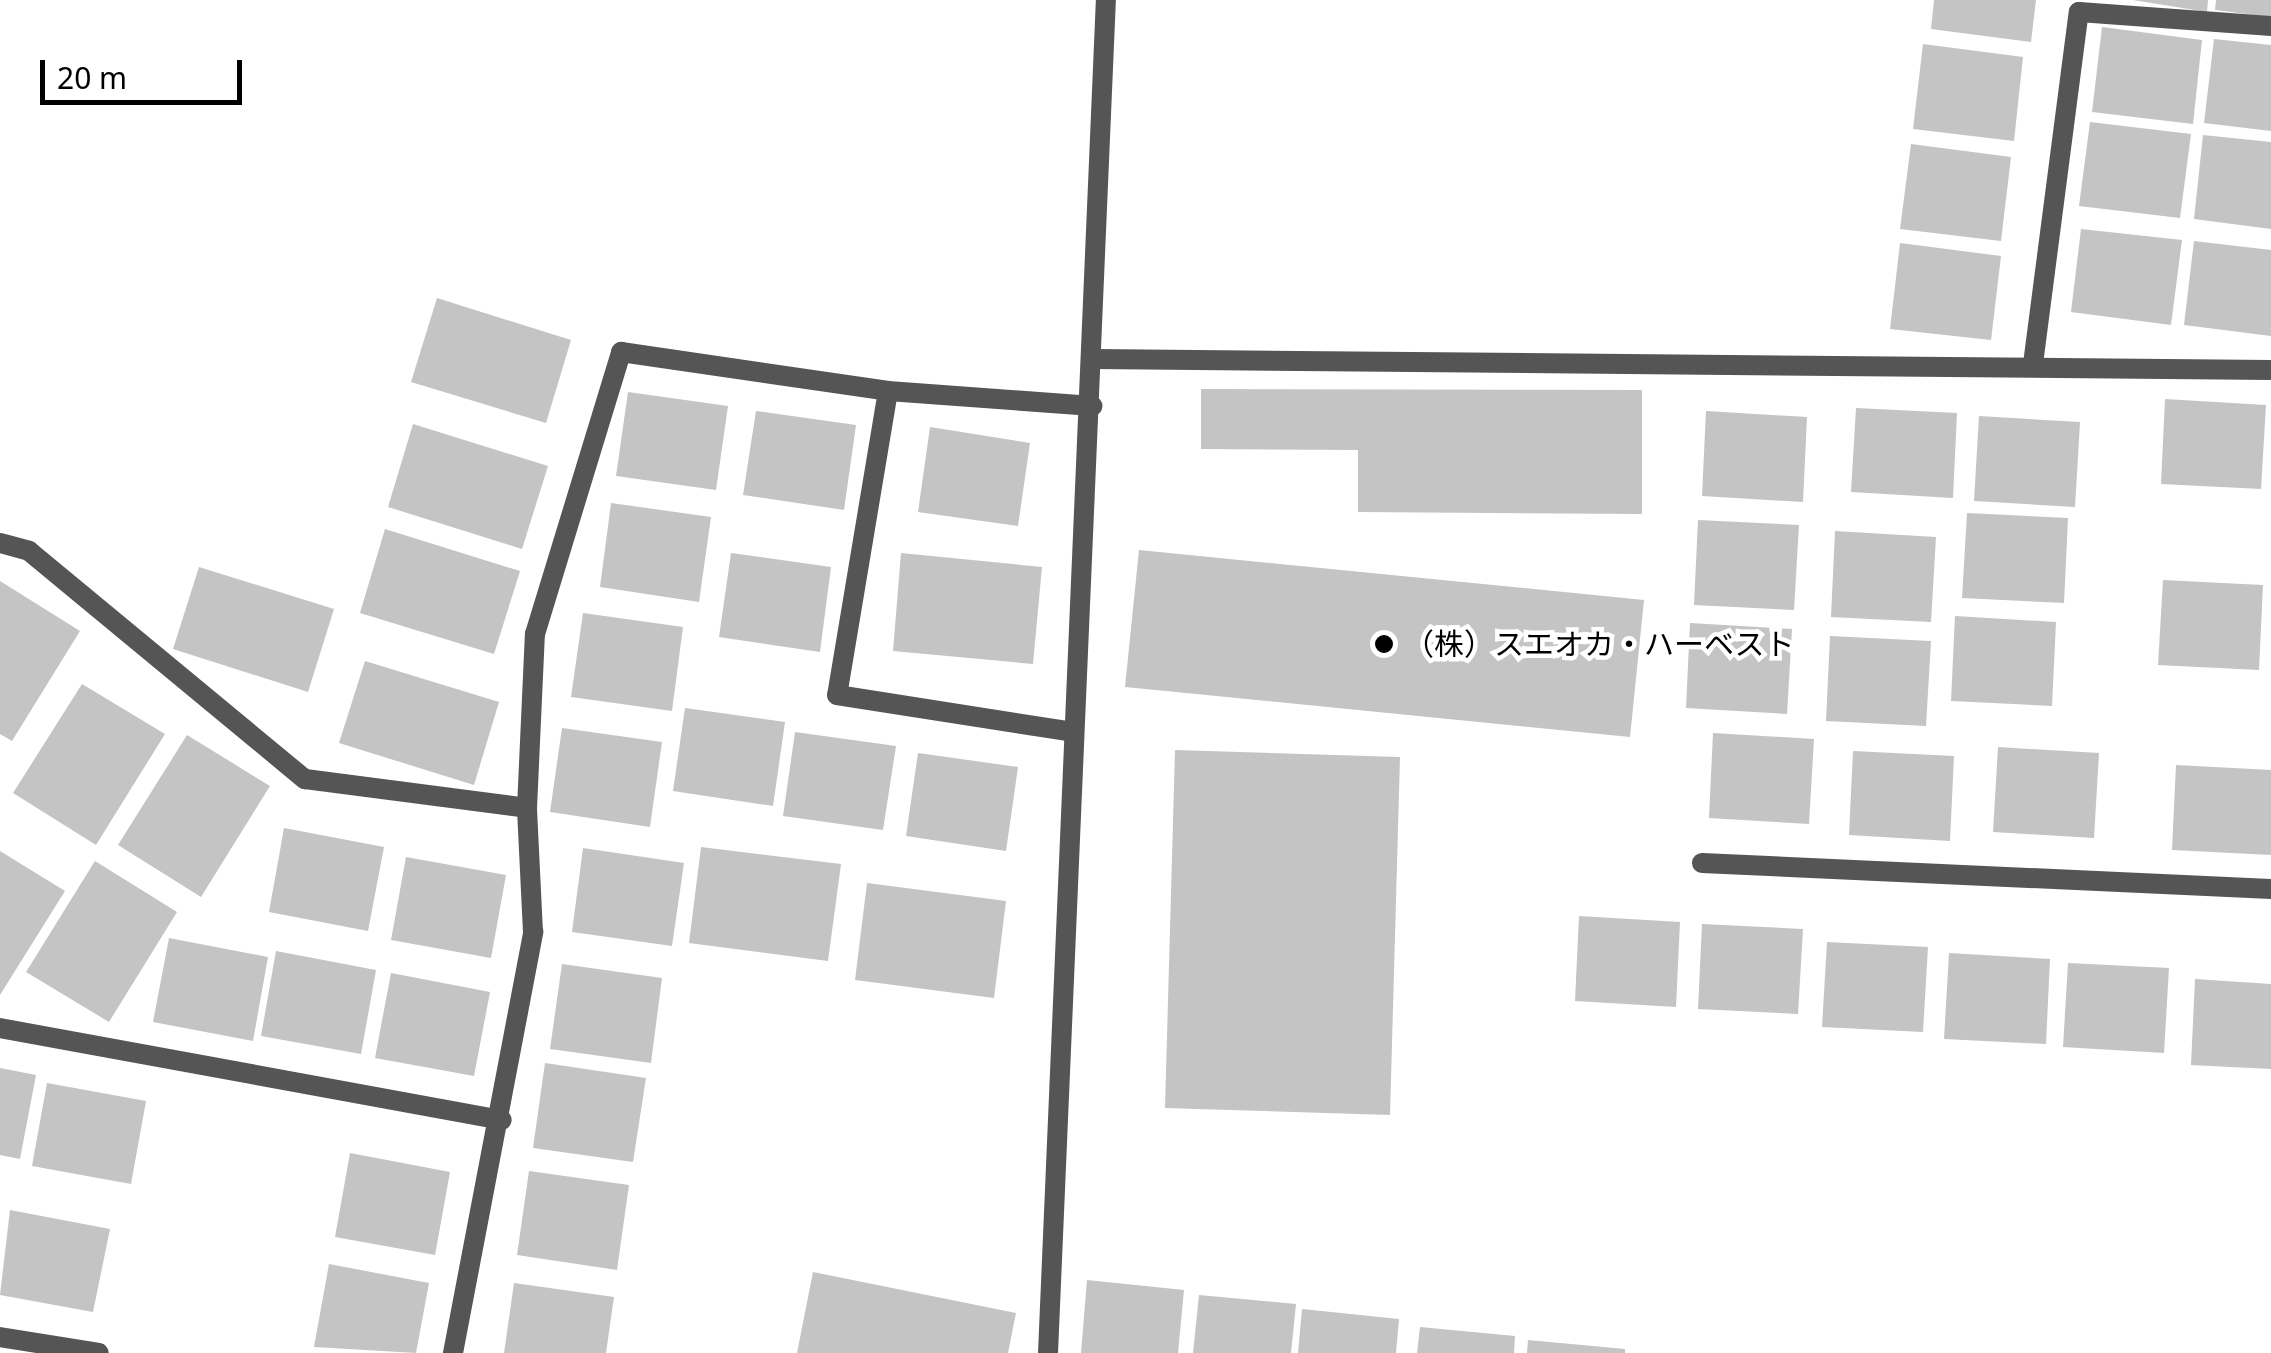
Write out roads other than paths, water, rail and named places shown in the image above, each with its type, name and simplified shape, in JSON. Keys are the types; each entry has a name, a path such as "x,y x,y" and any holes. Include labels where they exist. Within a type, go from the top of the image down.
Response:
{"street":[{"path":"1048,1353 1073,732 1092,406 1106,0"},
{"path":"2034,364 2079,12 2271,26"},
{"path":"452,1353 502,1120 533,932 527,808 536,634 621,352 888,391 1092,406"},
{"path":"1094,359 2034,364 2271,370"},
{"path":"888,391 836,694 1073,732"},
{"path":"0,543 29,551 305,779 527,808"},
{"path":"1702,863 2271,888"},
{"path":"0,1028 502,1120"},
{"path":"0,1338 98,1353"}],"place":[{"name":"（株）スエオカ・ハーベスト","path":"1384,644"}]}
